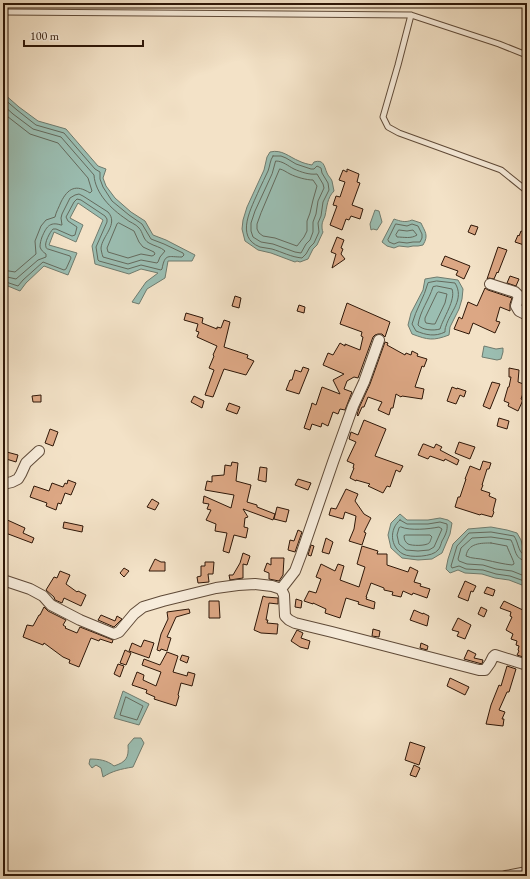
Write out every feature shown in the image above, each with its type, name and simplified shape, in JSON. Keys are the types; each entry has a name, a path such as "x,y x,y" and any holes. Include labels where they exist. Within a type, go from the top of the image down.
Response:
{"street":[{"path":"490,284 515,292 519,296 516,306 519,311 527,315"},
{"path":"281,589 294,571 301,555 353,406 364,382 379,340"},
{"path":"3,484 18,479 26,463 39,451"},
{"path":"3,580 30,589 43,596 51,605 80,620 114,634 120,632 134,614 143,607 216,588 238,585 272,586 281,589 284,595 285,616 295,623 479,670 485,670 495,656 527,666"},
{"path":"506,876 527,872"}],"lane":[{"path":"3,12 411,15 499,44 527,56"},
{"path":"411,15 383,117 388,127 399,133 501,170 527,191"}],"water":[{"path":"3,93 38,121 66,129 98,166 106,169 103,178 106,186 115,198 131,212 145,221 153,235 195,255 192,261 168,261 165,278 147,289 139,304 132,302 146,282 158,273 141,269 129,274 95,264 92,246 103,220 78,203 70,218 83,225 76,242 54,232 49,245 77,253 68,275 44,266 26,283 20,291 3,284"},
{"path":"270,152 282,152 301,162 312,165 314,162 320,161 322,162 332,182 334,191 330,197 322,224 323,232 308,259 300,262 295,262 258,250 245,241 242,229 243,220"},
{"path":"375,210 379,211 382,222 377,230 371,230 370,224"},
{"path":"394,219 405,222 412,220 421,223 426,236 423,245 408,247 399,246 394,248 387,246 382,242"},
{"path":"437,277 458,280 463,289 462,299 450,327 449,335 434,339 422,338 412,334 408,325 411,313 423,290 425,279"},
{"path":"484,346 496,349 503,348 501,359 497,360 482,357"},
{"path":"400,514 407,520 428,520 440,518 448,520 452,523 450,534 442,553 432,559 418,560 402,558 391,548 388,535 391,523"},
{"path":"491,527 517,533 527,556 527,586 482,574 465,573 458,570 450,573 446,569 453,544 468,529"},
{"path":"123,691 149,704 139,725 114,718"},
{"path":"134,738 141,738 144,743 133,767 117,770 103,777 101,768 96,765 92,768 89,764 90,759 102,760 114,766 121,763 126,759 128,745"}],"building":[{"path":"347,169 359,174 357,182 360,183 352,205 363,209 360,219 351,216 349,220 346,219 342,230 330,225 337,206 333,205 336,196 340,197 345,182 339,180 343,170 347,172"},
{"path":"471,225 478,227 475,235 468,232"},
{"path":"521,231 527,233 527,246 515,242"},
{"path":"337,237 344,240 341,248 343,249 341,254 345,259 332,268 336,254 331,252"},
{"path":"498,247 507,250 494,279 487,279"},
{"path":"445,256 470,266 464,279 456,275 458,271 441,265"},
{"path":"510,276 519,279 516,286 507,283"},
{"path":"485,288 512,298 510,311 500,307 496,321 500,322 495,333 473,323 469,334 454,329 459,317 462,319 468,302 477,306"},
{"path":"235,296 241,298 239,308 232,306"},
{"path":"347,303 390,322 385,337 382,334 378,334 373,337 358,378 354,377 347,381 344,389 352,392 345,410 340,409 338,414 333,412 328,426 322,423 321,427 312,424 310,430 304,428 312,403 316,405 322,387 340,394 333,380 344,374 323,365 328,353 333,355 340,343 360,350 363,337 361,336 362,332 340,324"},
{"path":"299,305 305,307 304,313 297,311"},
{"path":"186,313 203,318 202,323 217,329 217,327 221,328 224,320 230,322 224,347 248,355 247,358 254,361 246,375 224,369 213,397 205,395 214,370 209,368 217,346 197,337 199,332 196,331 198,324 184,320"},
{"path":"385,342 388,343 387,345 405,355 406,353 411,355 412,351 418,354 417,356 427,359 424,367 422,366 415,387 424,389 422,399 401,397 396,394 393,408 391,408 389,415 378,410 382,402 368,397 358,416 359,408 370,384"},
{"path":"303,367 309,369 299,394 286,390 290,380 292,380 295,370 301,372"},
{"path":"509,368 519,370 518,382 526,385 521,399 523,400 518,411 508,406 509,403 504,401 511,377 509,377"},
{"path":"492,382 500,384 490,409 483,406"},
{"path":"452,387 466,391 464,397 460,395 456,404 447,401"},
{"path":"41,395 41,402 33,402 32,396"},
{"path":"194,396 204,401 202,408 191,402"},
{"path":"229,403 240,407 237,414 226,410"},
{"path":"499,418 509,421 507,429 497,426"},
{"path":"364,420 386,429 375,456 403,466 400,472 396,470 390,487 387,486 383,493 368,486 370,484 350,478 354,464 347,461 356,442 349,439 351,432 358,435"},
{"path":"50,429 58,432 53,446 45,443"},
{"path":"459,442 475,447 470,459 455,453"},
{"path":"423,444 434,448 436,444 442,447 440,450 459,460 457,465 445,459 444,461 430,456 428,459 418,455"},
{"path":"3,451 18,455 16,462 3,458"},
{"path":"483,461 491,463 489,469 487,469 481,490 490,493 489,496 496,499 492,517 480,515 455,507 458,497 460,497 470,466 480,470"},
{"path":"232,462 238,463 236,481 251,485 247,502 275,514 273,520 243,509 248,517 245,518 244,527 248,528 246,538 234,535 229,553 223,551 227,533 215,531 216,524 206,520 211,510 207,509 209,504 203,503 204,496 231,508 234,495 205,490 207,481 212,482 212,476 224,475 225,465 231,466"},
{"path":"260,467 267,468 266,482 258,480"},
{"path":"298,479 311,483 308,490 295,485"},
{"path":"68,480 76,483 71,495 65,493 61,504 58,503 56,510 46,506 47,503 30,497 34,486 49,491 52,483 63,487 65,483 67,484"},
{"path":"346,489 358,494 355,501 364,514 371,518 364,532 366,533 362,545 349,541 354,529 356,516 345,512 343,519 329,515 331,508 336,509"},
{"path":"152,499 159,503 155,510 147,507"},
{"path":"277,507 289,510 286,522 274,519"},
{"path":"3,518 25,528 23,533 34,538 32,543 3,532"},
{"path":"64,522 83,526 82,532 63,528"},
{"path":"298,530 302,532 295,552 288,550 290,540 294,541"},
{"path":"326,538 333,542 329,554 322,552"},
{"path":"311,545 314,546 311,556 308,555"},
{"path":"362,546 378,551 377,554 387,554 387,565 408,572 410,567 418,571 414,582 421,584 420,586 430,589 427,598 413,593 412,595 403,591 401,597 392,595 393,592 384,590 384,588 371,583 366,599 375,602 374,609 346,598 340,618 325,613 326,609 304,601 309,591 316,593 321,579 316,577 321,564 335,571 338,564 344,566 340,580 359,587 365,567 357,564"},
{"path":"243,553 250,556 247,565 243,564 243,578 230,580 229,575 233,575 240,563"},
{"path":"271,558 284,558 283,575 279,581 269,579 269,573 264,571 267,563 271,565"},
{"path":"155,559 165,562 165,571 149,571"},
{"path":"205,562 214,562 213,574 208,574 209,582 198,583 197,577 201,576 201,566 205,566"},
{"path":"124,568 129,571 124,577 120,573"},
{"path":"60,571 70,575 66,584 77,592 78,591 86,595 81,606 64,598 62,603 55,600 54,597 46,590 54,577 57,578"},
{"path":"465,581 476,586 473,592 471,591 468,601 458,597"},
{"path":"487,587 495,590 493,596 484,593"},
{"path":"263,596 278,598 278,604 269,603 266,620 268,620 267,623 278,624 277,634 261,633 254,630"},
{"path":"296,599 302,601 301,608 295,607"},
{"path":"209,601 219,601 220,618 209,618"},
{"path":"504,601 527,612 527,626 524,635 527,636 527,647 523,657 517,655 519,646 516,645 517,641 511,639 513,634 506,630 512,617 510,616 511,612 500,608"},
{"path":"44,607 48,611 66,620 63,625 66,627 65,628 77,633 80,627 113,640 112,643 91,638 79,667 69,663 70,660 63,657 44,643 43,645 23,637 27,625 33,626"},
{"path":"481,607 487,610 484,617 478,614"},
{"path":"189,609 190,613 176,617 167,637 171,638 167,651 161,649 160,651 157,650 161,634 168,619 167,612"},
{"path":"414,610 429,616 427,626 410,620"},
{"path":"101,615 115,621 117,616 122,619 114,627 98,620"},
{"path":"458,618 471,625 465,639 457,636 459,632 452,630"},
{"path":"373,629 380,631 379,637 372,636"},
{"path":"297,630 303,633 301,638 310,641 308,649 300,647 291,641"},
{"path":"144,640 154,643 149,658 129,651 132,643 141,647"},
{"path":"421,643 428,646 427,650 420,648"},
{"path":"125,650 131,653 126,665 120,663"},
{"path":"468,650 476,654 474,658 483,660 482,664 464,659"},
{"path":"167,652 178,656 173,672 187,676 188,672 195,674 192,686 181,683 176,706 154,699 155,697 146,693 147,690 132,685 137,672 144,675 143,680 156,686 161,672 142,665 144,659 160,665"},
{"path":"182,655 189,657 187,663 180,660"},
{"path":"118,664 124,666 120,677 114,674"},
{"path":"507,666 516,669 509,692 507,692 499,710 505,712 502,719 504,719 503,726 486,724 491,705 499,685 501,686"},
{"path":"450,678 469,687 465,695 447,686"},
{"path":"410,742 425,747 419,765 405,760"},
{"path":"414,765 420,768 416,777 410,775"}]}
